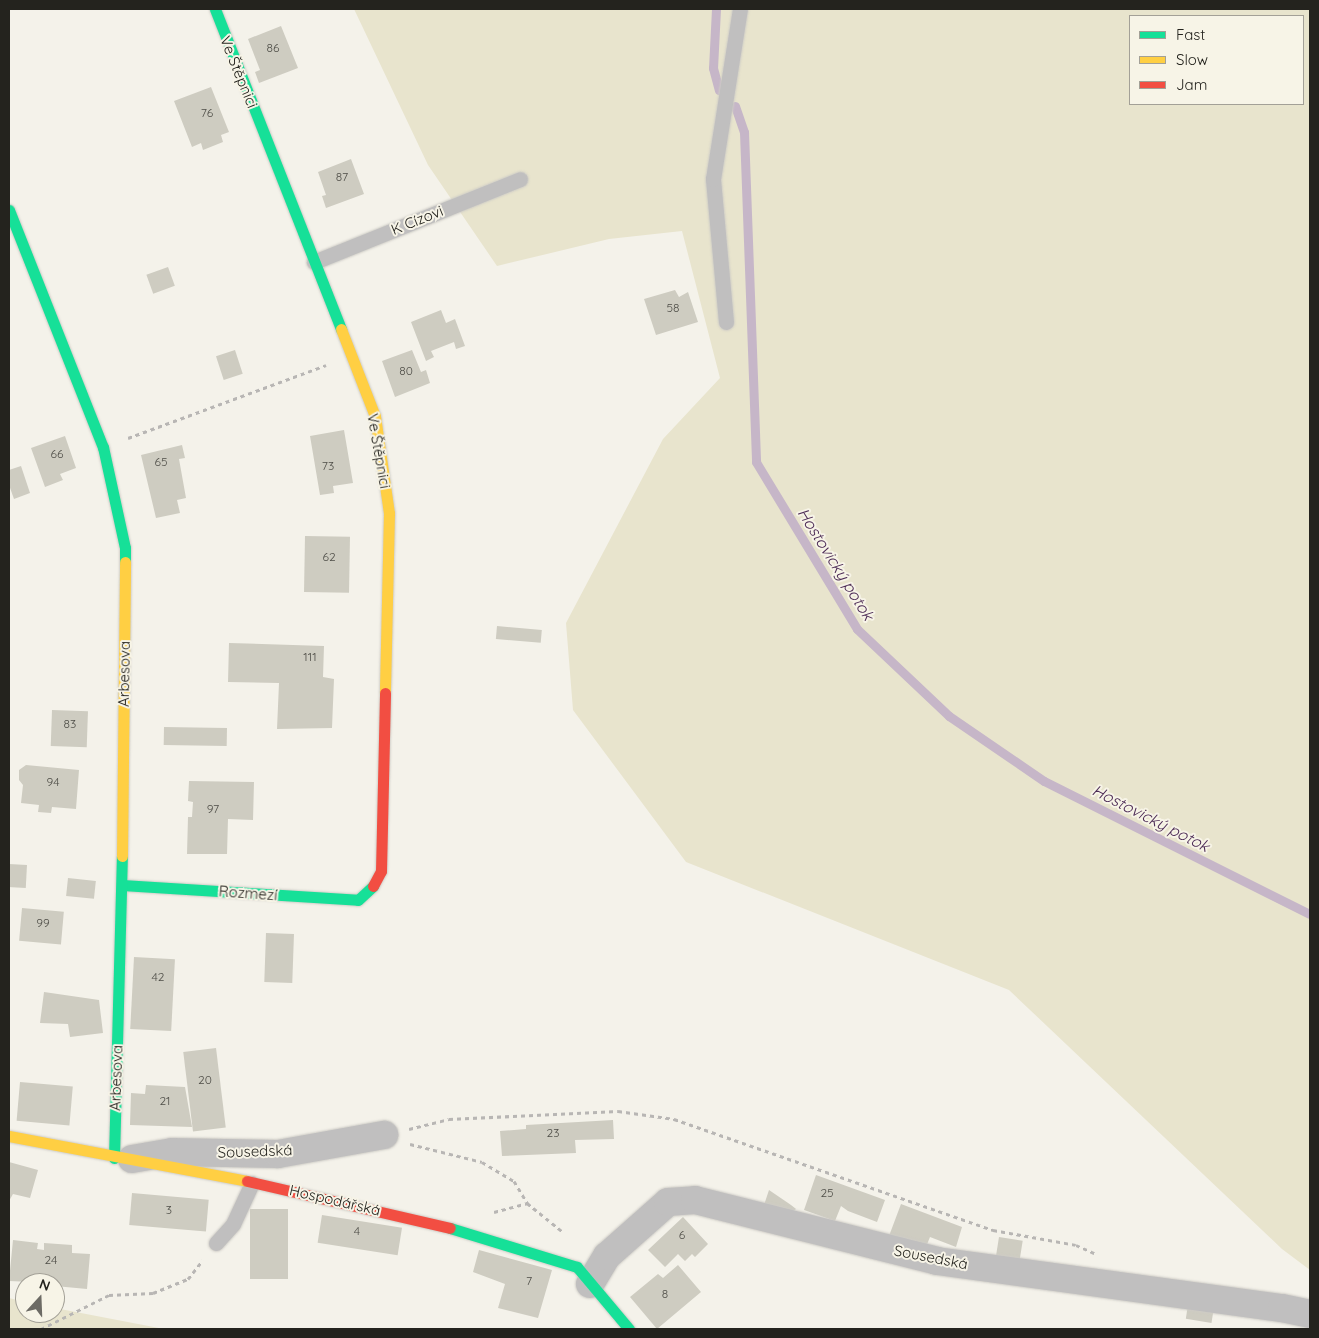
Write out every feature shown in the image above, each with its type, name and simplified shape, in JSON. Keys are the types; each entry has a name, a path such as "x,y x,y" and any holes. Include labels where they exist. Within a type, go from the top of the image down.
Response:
{"street":[{"name":"Ve Štěpnici","path":"215,9 375,416 389,513 380,871 371,890"},
{"name":"Arbesova","path":"9,210 103,447 125,548 120,1159"},
{"name":"Rozmezí","path":"122,885 358,900 371,890"},
{"name":"Sousedská","path":"120,1159 172,1152 278,1154 384,1134"},
{"name":"Hospodářská","path":"9,1136 120,1159 252,1183 433,1223 577,1267 629,1329"},
{"name":"Sousedská","path":"590,1284 607,1256 668,1202 696,1200 937,1260 1282,1308 1310,1314"}],"lane":[{"path":"726,322 713,179 740,9"},
{"name":"K Cízovi","path":"314,262 520,179"},
{"path":"216,1243 234,1224 252,1183"}],"path":[{"path":"103,447 352,355"},
{"path":"384,1134 449,1119 618,1111 674,1119 993,1230 1076,1246 1102,1256"},
{"path":"384,1134 430,1151 482,1162 514,1181 527,1203 552,1226 568,1234"},
{"path":"41,1329 110,1294 153,1293 188,1279 216,1243"}],"shaded area":[{"path":"354,9 1310,9 1310,1270 1282,1249 1009,990 686,862 573,710 566,623 663,439 720,378 682,231 609,239 497,266 428,165"},
{"path":"9,1298 15,1300 15,1323 65,1323 65,1310 164,1329 9,1329"}],"building":[{"path":"281,26 298,68 259,83 255,72 260,70 248,39"},
{"path":"211,87 229,132 221,135 223,142 203,150 201,143 192,147 174,101"},
{"path":"351,159 364,194 326,208 322,196 326,195 318,172"},
{"path":"168,267 175,286 153,294 146,275"},
{"path":"675,290 679,297 688,292 698,322 656,335 644,299"},
{"path":"441,310 446,323 455,319 465,346 456,349 454,342 431,351 434,357 426,361 411,322"},
{"path":"235,350 243,374 224,380 216,356"},
{"path":"412,350 421,372 426,370 430,383 395,397 382,361"},
{"path":"344,430 353,483 333,486 334,493 320,495 310,436"},
{"path":"65,436 76,468 60,474 63,480 45,487 31,448"},
{"path":"182,445 185,458 179,459 186,498 177,500 180,513 156,518 141,455"},
{"path":"21,466 30,493 14,499 9,485 9,470"},
{"path":"305,536 350,537 349,593 304,592"},
{"path":"497,626 542,630 541,643 496,639"},
{"path":"229,643 324,646 323,677 334,679 332,728 277,729 279,683 228,682"},
{"path":"52,710 88,711 87,747 51,746"},
{"path":"164,727 227,728 227,746 164,745"},
{"path":"26,765 79,770 76,809 52,807 51,813 38,812 39,805 21,803 23,785 19,780 19,770"},
{"path":"189,781 254,782 253,820 228,819 227,854 187,854 188,817 192,817 193,802 188,801"},
{"path":"9,864 27,865 26,888 9,887"},
{"path":"68,878 96,881 94,899 66,896"},
{"path":"22,908 64,912 61,945 19,941"},
{"path":"266,933 294,934 292,983 264,982"},
{"path":"134,957 175,959 171,1031 130,1029"},
{"path":"44,992 99,1000 103,1033 70,1037 68,1024 40,1023"},
{"path":"216,1048 226,1127 193,1131 183,1052"},
{"path":"20,1082 73,1087 69,1125 17,1121"},
{"path":"146,1085 185,1087 192,1127 130,1125 131,1093 145,1094"},
{"path":"613,1120 614,1139 575,1140 576,1153 502,1156 500,1131 526,1129 526,1125"},
{"path":"9,1162 38,1170 30,1198 13,1194 9,1201"},
{"path":"816,1175 885,1200 877,1222 848,1211 841,1206 835,1221 804,1210"},
{"path":"769,1190 796,1209 787,1216 763,1208"},
{"path":"132,1193 209,1200 206,1232 129,1225"},
{"path":"901,1204 962,1227 956,1247 930,1237 926,1247 889,1236"},
{"path":"250,1209 288,1209 288,1279 250,1279"},
{"path":"322,1215 402,1228 398,1255 318,1243"},
{"path":"683,1217 708,1244 695,1257 692,1254 685,1261 678,1254 665,1267 648,1250"},
{"path":"999,1237 1023,1241 1019,1261 996,1258"},
{"path":"13,1240 38,1243 37,1249 44,1250 44,1243 72,1245 72,1253 90,1254 87,1289 65,1287 65,1273 15,1273 15,1281 9,1281"},
{"path":"479,1250 552,1270 538,1318 498,1308 505,1284 473,1272"},
{"path":"678,1265 701,1292 657,1329 630,1297 658,1274 663,1278"},
{"path":"1188,1305 1214,1309 1211,1323 1186,1319"}],"waterway":[{"name":"Hostovický potok","path":"716,9 713,68 719,90"},
{"name":"Hostovický potok","path":"735,106 744,132 756,462 857,629 949,716 1044,781 1310,914"}],"traffic: fast":[{"path":"215,9 341,329"},
{"path":"9,210 103,447 125,548 125,562"},
{"path":"114,1158 122,856"},
{"path":"122,885 358,900 373,886"},
{"path":"450,1228 577,1267 629,1329"}],"traffic: slow":[{"path":"341,329 375,416 389,513 385,693"},
{"path":"122,856 125,562"},
{"path":"9,1136 247,1181"}],"traffic: jam":[{"path":"373,886 381,871 385,693"},
{"path":"247,1181 450,1228"}]}
